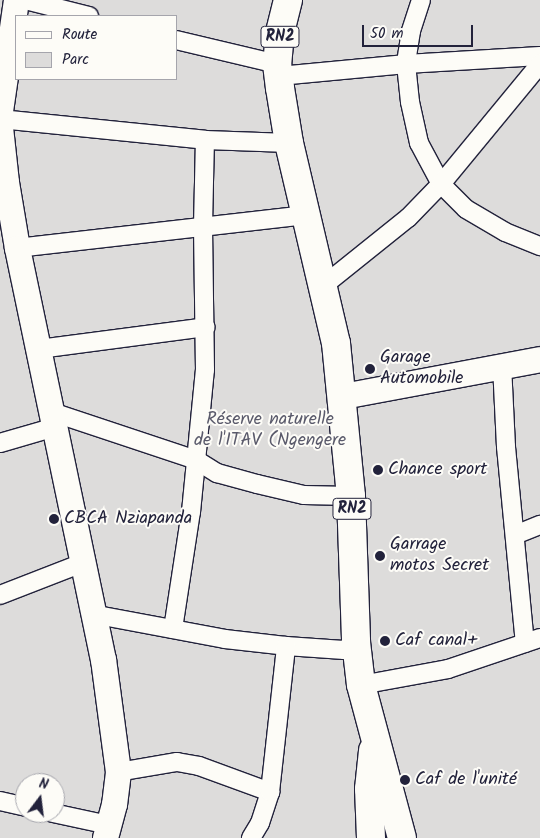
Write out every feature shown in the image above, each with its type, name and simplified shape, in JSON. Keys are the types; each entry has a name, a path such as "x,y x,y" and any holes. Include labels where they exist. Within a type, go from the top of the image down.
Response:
{"highway":[{"name":"RN2","path":"288,0 280,32 278,70 289,143 336,343 343,396 351,496 356,642 361,685 402,838"},
{"name":"RN2","path":"371,838 369,784 375,732"}],"street":[{"path":"422,0 411,31 406,64 410,102 419,142 440,184 466,209 505,232 540,246"},
{"path":"0,111 14,4 83,15"},
{"path":"178,41 278,70 540,56"},
{"path":"323,286 408,218 440,184 540,64"},
{"path":"0,119 205,140 289,143"},
{"path":"0,127 11,245 39,349 92,614 103,659 118,772 107,832 65,817"},
{"path":"173,629 186,545 203,400 206,327 202,226 205,140"},
{"path":"11,245 306,215"},
{"path":"39,349 206,327"},
{"path":"343,396 540,358"},
{"path":"361,685 448,669 532,641 515,535 502,365"},
{"path":"0,443 54,420 196,460 217,473 257,484 304,495 351,496"},
{"path":"515,535 540,525"},
{"path":"0,595 82,563"},
{"path":"92,614 225,639 286,646 344,650 356,642"},
{"path":"251,838 260,823 270,792 286,646"},
{"path":"118,772 177,762 199,766 270,792"},
{"path":"0,801 15,805"}],"green space":[{"name":"Réserve naturelle de l'ITAV (Ngengere","path":"0,0 540,0 540,838 0,838"}],"place":[{"name":"Garage Automobile","path":"370,369"},
{"name":"Chance sport","path":"378,470"},
{"name":"CBCA Nziapanda","path":"54,519"},
{"name":"Garrage motos Secret","path":"380,556"},
{"name":"Caf canal+","path":"385,641"},
{"name":"Caf de l'unité","path":"405,780"}]}
